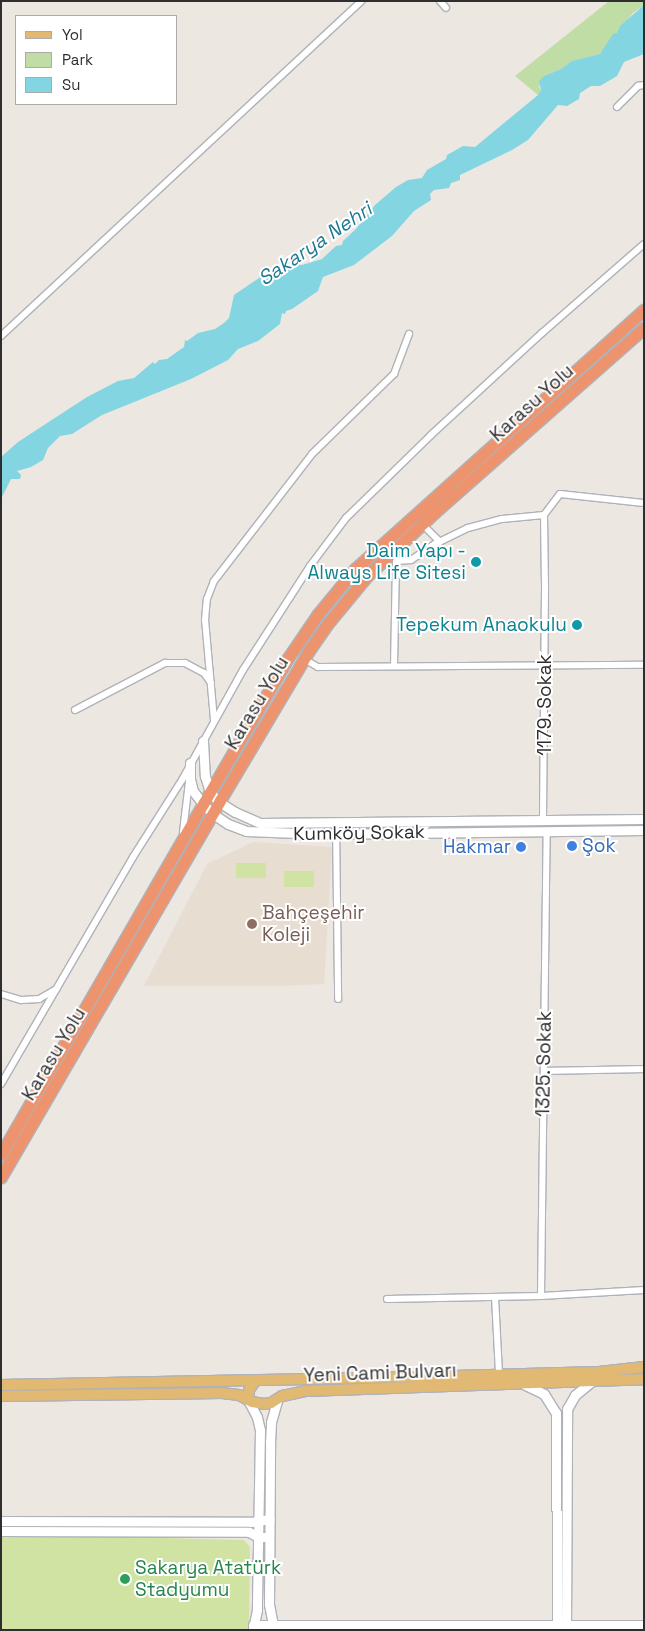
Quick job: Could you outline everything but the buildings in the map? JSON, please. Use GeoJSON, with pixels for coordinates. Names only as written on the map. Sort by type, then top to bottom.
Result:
{"type":"FeatureCollection","features":[{"type":"Feature","properties":{"kind":"highway"},"geometry":{"type":"LineString","coordinates":[[1,1154],[288,658],[318,614],[355,569],[644,310]]}},
{"type":"Feature","properties":{"kind":"highway","name":"Karasu Yolu"},"geometry":{"type":"LineString","coordinates":[[1,1177],[219,802],[304,659],[335,614],[367,576],[391,560],[423,525],[644,328]]}},
{"type":"Feature","properties":{"kind":"main road","name":"Yeni Cami Bulvarı"},"geometry":{"type":"LineString","coordinates":[[1,1385],[599,1372],[644,1368]]}},
{"type":"Feature","properties":{"kind":"main road","name":"Yeni Cami Bulvarı"},"geometry":{"type":"LineString","coordinates":[[1,1396],[222,1393],[239,1395],[248,1400],[264,1404],[277,1401],[282,1396],[306,1391],[525,1385],[644,1379]]}},
{"type":"Feature","properties":{"kind":"main road"},"geometry":{"type":"LineString","coordinates":[[248,1400],[249,1390],[261,1380],[273,1382],[280,1389],[277,1401]]}},
{"type":"Feature","properties":{"kind":"street"},"geometry":{"type":"LineString","coordinates":[[1,336],[362,1]]}},
{"type":"Feature","properties":{"kind":"street"},"geometry":{"type":"LineString","coordinates":[[440,1],[446,8]]}},
{"type":"Feature","properties":{"kind":"street"},"geometry":{"type":"LineString","coordinates":[[616,106],[638,86],[644,85]]}},
{"type":"Feature","properties":{"kind":"street"},"geometry":{"type":"LineString","coordinates":[[1,1084],[133,857],[204,741],[243,670],[310,566],[346,518],[473,397],[644,244]]}},
{"type":"Feature","properties":{"kind":"street"},"geometry":{"type":"LineString","coordinates":[[214,721],[205,620],[207,599],[214,581],[312,454],[394,374],[409,334]]}},
{"type":"Feature","properties":{"kind":"street"},"geometry":{"type":"LineString","coordinates":[[394,666],[396,574],[391,560],[411,560],[468,528],[502,519],[544,515],[560,494],[644,503]]}},
{"type":"Feature","properties":{"kind":"street","name":"1179. Sokak"},"geometry":{"type":"LineString","coordinates":[[544,515],[544,820]]}},
{"type":"Feature","properties":{"kind":"street"},"geometry":{"type":"LineString","coordinates":[[423,525],[440,542]]}},
{"type":"Feature","properties":{"kind":"street"},"geometry":{"type":"LineString","coordinates":[[304,659],[318,667],[644,665]]}},
{"type":"Feature","properties":{"kind":"street"},"geometry":{"type":"LineString","coordinates":[[75,710],[165,663],[185,663],[204,673],[211,684]]}},
{"type":"Feature","properties":{"kind":"street"},"geometry":{"type":"LineString","coordinates":[[204,741],[202,758],[210,792]]}},
{"type":"Feature","properties":{"kind":"street"},"geometry":{"type":"LineString","coordinates":[[180,845],[190,778],[190,763]]}},
{"type":"Feature","properties":{"kind":"street","name":"Kumköy Sokak"},"geometry":{"type":"LineString","coordinates":[[190,778],[193,791],[213,814],[228,824],[246,831],[263,834],[644,830]]}},
{"type":"Feature","properties":{"kind":"street","name":"Kumköy Sokak"},"geometry":{"type":"LineString","coordinates":[[210,792],[219,802],[235,812],[260,823],[644,819]]}},
{"type":"Feature","properties":{"kind":"street"},"geometry":{"type":"LineString","coordinates":[[336,823],[338,999]]}},
{"type":"Feature","properties":{"kind":"street","name":"1325. Sokak"},"geometry":{"type":"LineString","coordinates":[[541,1296],[547,832]]}},
{"type":"Feature","properties":{"kind":"street"},"geometry":{"type":"LineString","coordinates":[[1,994],[21,1000],[39,999],[57,988]]}},
{"type":"Feature","properties":{"kind":"street"},"geometry":{"type":"LineString","coordinates":[[544,1071],[644,1069]]}},
{"type":"Feature","properties":{"kind":"street"},"geometry":{"type":"LineString","coordinates":[[387,1299],[541,1296],[644,1290]]}},
{"type":"Feature","properties":{"kind":"street"},"geometry":{"type":"LineString","coordinates":[[496,1297],[499,1374]]}},
{"type":"Feature","properties":{"kind":"street"},"geometry":{"type":"LineString","coordinates":[[561,1628],[567,1409],[575,1395],[590,1382]]}},
{"type":"Feature","properties":{"kind":"street"},"geometry":{"type":"LineString","coordinates":[[525,1385],[544,1394],[556,1413],[561,1628]]}},
{"type":"Feature","properties":{"kind":"street"},"geometry":{"type":"LineString","coordinates":[[248,1400],[258,1417],[260,1430],[257,1610],[253,1627],[561,1628],[644,1625]]}},
{"type":"Feature","properties":{"kind":"street"},"geometry":{"type":"LineString","coordinates":[[274,1628],[269,1604],[269,1537],[271,1422],[277,1401]]}},
{"type":"Feature","properties":{"kind":"street"},"geometry":{"type":"LineString","coordinates":[[1,1521],[250,1522],[270,1519]]}},
{"type":"Feature","properties":{"kind":"street"},"geometry":{"type":"LineString","coordinates":[[1,1531],[249,1532],[258,1537],[269,1537]]}},
{"type":"Feature","properties":{"kind":"shaded area","name":"Bahçeşehir Koleji"},"geometry":{"type":"Polygon","coordinates":[[[253,842],[332,847],[324,984],[280,986],[144,986],[207,864],[253,842]]]}},
{"type":"Feature","properties":{"kind":"green space"},"geometry":{"type":"Polygon","coordinates":[[[609,1],[644,1],[644,5],[633,13],[600,54],[573,61],[561,69],[544,76],[539,86],[541,91],[538,95],[515,76],[609,1]]]}},
{"type":"Feature","properties":{"kind":"green space"},"geometry":{"type":"Polygon","coordinates":[[[236,863],[266,863],[266,878],[236,878],[236,863]]]}},
{"type":"Feature","properties":{"kind":"green space"},"geometry":{"type":"Polygon","coordinates":[[[284,871],[314,871],[314,887],[284,887],[284,871]]]}},
{"type":"Feature","properties":{"kind":"green space","name":"Sakarya Atatürk Stadyumu"},"geometry":{"type":"Polygon","coordinates":[[[1,1534],[244,1540],[250,1547],[249,1630],[1,1630],[1,1534]]]}},
{"type":"Feature","properties":{"kind":"water"},"geometry":{"type":"Polygon","coordinates":[[[644,5],[644,54],[624,62],[617,76],[600,86],[591,86],[580,93],[579,99],[567,106],[558,105],[528,140],[512,150],[460,175],[460,180],[451,183],[449,188],[434,190],[430,194],[431,200],[414,211],[392,236],[354,265],[323,277],[318,291],[286,311],[285,314],[282,313],[280,324],[258,341],[238,349],[228,360],[191,379],[102,415],[72,434],[60,436],[48,448],[43,460],[31,467],[17,471],[21,475],[20,479],[11,479],[1,499],[1,457],[18,442],[87,397],[118,381],[134,378],[153,362],[155,364],[159,360],[167,359],[184,347],[185,340],[187,341],[198,333],[215,329],[224,323],[229,318],[234,295],[262,276],[291,264],[302,265],[322,259],[336,246],[342,245],[343,241],[355,230],[375,205],[396,187],[408,180],[422,178],[427,170],[463,146],[475,147],[538,95],[541,90],[539,81],[544,76],[561,69],[572,61],[600,54],[613,34],[617,33],[620,26],[644,5]]]}},
{"type":"Feature","properties":{"kind":"place","name":"Daim Yapı - Always Life Sitesi"},"geometry":{"type":"Point","coordinates":[476,562]}},
{"type":"Feature","properties":{"kind":"place","name":"Tepekum Anaokulu"},"geometry":{"type":"Point","coordinates":[577,625]}},
{"type":"Feature","properties":{"kind":"place","name":"Şok"},"geometry":{"type":"Point","coordinates":[572,846]}},
{"type":"Feature","properties":{"kind":"place","name":"Hakmar"},"geometry":{"type":"Point","coordinates":[521,847]}},
{"type":"Feature","properties":{"kind":"place","name":"Bahçeşehir Koleji"},"geometry":{"type":"Point","coordinates":[252,924]}},
{"type":"Feature","properties":{"kind":"place","name":"Sakarya Atatürk Stadyumu"},"geometry":{"type":"Point","coordinates":[125,1579]}},
{"type":"Feature","properties":{"kind":"water label","name":"Sakarya Nehri"},"geometry":{"type":"Point","coordinates":[315,244]}}]}
